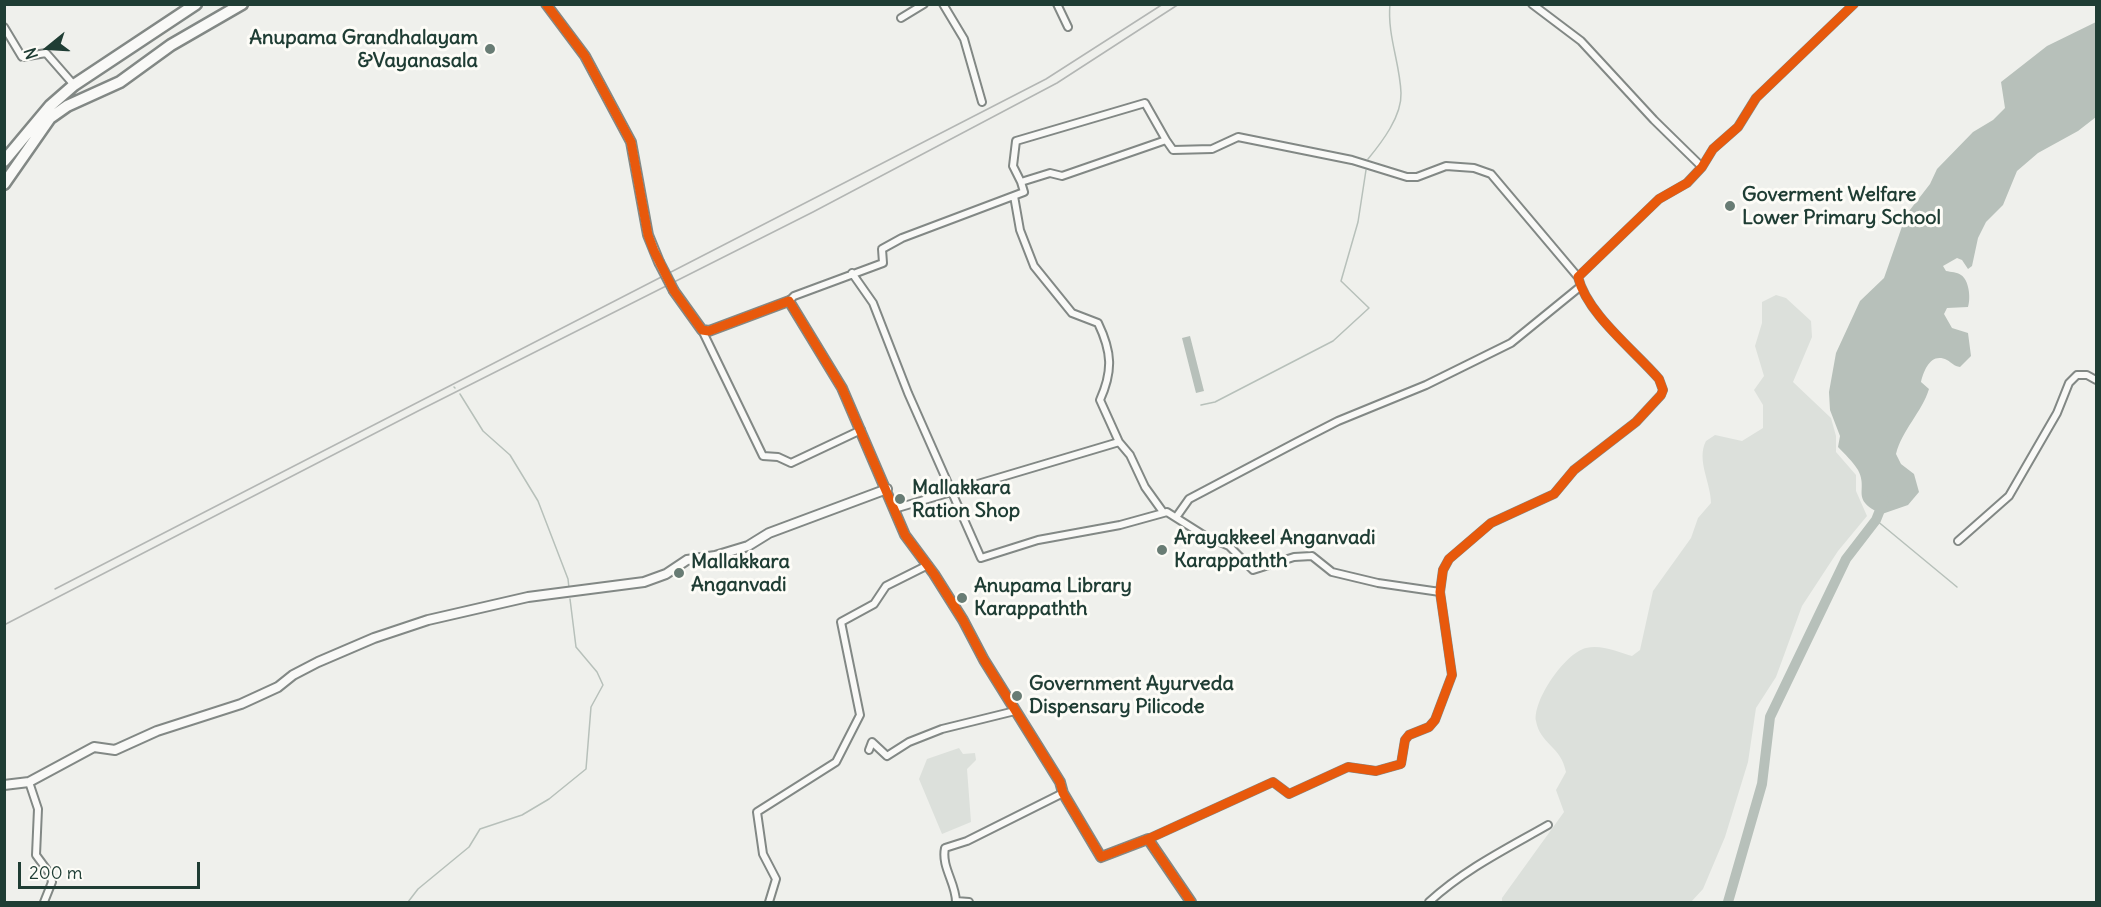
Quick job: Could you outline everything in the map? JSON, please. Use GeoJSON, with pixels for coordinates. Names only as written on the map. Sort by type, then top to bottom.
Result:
{"type":"FeatureCollection","features":[{"type":"Feature","properties":{"kind":"highway"},"geometry":{"type":"LineString","coordinates":[[4,161],[50,106],[74,85],[196,4]]}},
{"type":"Feature","properties":{"kind":"highway"},"geometry":{"type":"LineString","coordinates":[[4,184],[50,118],[67,106],[120,82],[171,45],[242,4]]}},
{"type":"Feature","properties":{"kind":"street"},"geometry":{"type":"LineString","coordinates":[[546,4],[585,56],[631,142],[648,235],[659,262],[674,291],[702,330],[763,456],[778,457],[791,463],[861,430]]}},
{"type":"Feature","properties":{"kind":"street"},"geometry":{"type":"LineString","coordinates":[[901,18],[924,4]]}},
{"type":"Feature","properties":{"kind":"street"},"geometry":{"type":"LineString","coordinates":[[943,4],[964,39],[982,102]]}},
{"type":"Feature","properties":{"kind":"street"},"geometry":{"type":"LineString","coordinates":[[1057,4],[1068,27]]}},
{"type":"Feature","properties":{"kind":"street"},"geometry":{"type":"LineString","coordinates":[[1532,4],[1581,41],[1654,120],[1702,167]]}},
{"type":"Feature","properties":{"kind":"street"},"geometry":{"type":"LineString","coordinates":[[1578,277],[1659,199],[1687,183],[1702,167],[1713,149],[1738,127],[1756,98],[1854,4]]}},
{"type":"Feature","properties":{"kind":"street"},"geometry":{"type":"LineString","coordinates":[[4,27],[22,57],[46,53],[74,85]]}},
{"type":"Feature","properties":{"kind":"street"},"geometry":{"type":"LineString","coordinates":[[702,330],[726,327],[789,301],[794,296],[883,263],[882,249],[902,238],[1024,192],[1013,166],[1016,141],[1145,103],[1173,150],[1212,149],[1238,137],[1352,160],[1407,177],[1417,177],[1446,166],[1474,168],[1491,174],[1578,277],[1581,286],[1602,317],[1659,379],[1663,390],[1636,422],[1574,470],[1554,494],[1491,523],[1449,559],[1443,570],[1440,592],[1452,675],[1435,720],[1429,727],[1409,735],[1405,740],[1401,764],[1376,771],[1348,767],[1289,794],[1273,782],[1219,809],[1101,856],[1063,793],[1060,782],[984,660],[963,620],[928,565],[905,535],[842,388],[789,301]]}},
{"type":"Feature","properties":{"kind":"street"},"geometry":{"type":"LineString","coordinates":[[1021,182],[1050,173],[1062,176],[1166,140]]}},
{"type":"Feature","properties":{"kind":"street"},"geometry":{"type":"LineString","coordinates":[[1014,196],[1020,230],[1034,266],[1072,313],[1098,323],[1106,340],[1110,378],[1100,400],[1119,442],[1130,455],[1144,487],[1162,512]]}},
{"type":"Feature","properties":{"kind":"street"},"geometry":{"type":"LineString","coordinates":[[852,273],[873,303],[908,393],[981,558],[1038,540],[1120,525],[1162,512],[1177,516],[1205,536],[1229,546],[1248,568],[1253,570],[1294,557],[1312,556],[1332,572],[1378,584],[1440,592]]}},
{"type":"Feature","properties":{"kind":"street"},"geometry":{"type":"LineString","coordinates":[[1177,516],[1190,499],[1296,442],[1338,421],[1426,385],[1511,344],[1581,286]]}},
{"type":"Feature","properties":{"kind":"street"},"geometry":{"type":"LineString","coordinates":[[1958,541],[2009,496],[2057,413],[2069,383],[2077,375],[2087,375],[2097,380]]}},
{"type":"Feature","properties":{"kind":"street"},"geometry":{"type":"LineString","coordinates":[[894,509],[1119,442]]}},
{"type":"Feature","properties":{"kind":"street"},"geometry":{"type":"LineString","coordinates":[[4,785],[29,782],[94,747],[115,750],[157,731],[241,704],[278,687],[293,675],[318,662],[374,638],[428,620],[528,597],[645,582],[666,574],[687,560],[715,556],[748,546],[769,533],[887,489]]}},
{"type":"Feature","properties":{"kind":"street"},"geometry":{"type":"LineString","coordinates":[[769,903],[776,879],[763,854],[757,812],[836,762],[860,715],[841,622],[874,604],[886,586],[928,565]]}},
{"type":"Feature","properties":{"kind":"street"},"geometry":{"type":"LineString","coordinates":[[869,750],[872,742],[887,756],[909,742],[942,729],[1015,711]]}},
{"type":"Feature","properties":{"kind":"street"},"geometry":{"type":"LineString","coordinates":[[29,782],[38,808],[36,855],[50,874],[51,882],[44,903]]}},
{"type":"Feature","properties":{"kind":"street"},"geometry":{"type":"LineString","coordinates":[[969,903],[956,902],[943,859],[945,848],[968,841],[1063,793]]}},
{"type":"Feature","properties":{"kind":"street"},"geometry":{"type":"LineString","coordinates":[[1430,903],[1453,881],[1487,857],[1498,854],[1548,825]]}},
{"type":"Feature","properties":{"kind":"street"},"geometry":{"type":"LineString","coordinates":[[1148,839],[1191,903]]}},
{"type":"Feature","properties":{"kind":"shaded area"},"geometry":{"type":"Polygon","coordinates":[[[2096,22],[2096,117],[2078,131],[2038,153],[2017,171],[2003,205],[1986,222],[1978,238],[1972,266],[1968,269],[1962,260],[1957,258],[1943,266],[1946,271],[1964,277],[1968,285],[1968,307],[1947,308],[1944,314],[1952,328],[1968,333],[1971,356],[1960,367],[1937,358],[1926,368],[1921,382],[1929,389],[1896,454],[1901,464],[1914,474],[1919,492],[1908,505],[1882,514],[1866,504],[1858,470],[1838,447],[1840,436],[1830,410],[1829,392],[1836,353],[1860,301],[1884,278],[1906,215],[1930,184],[1937,169],[1973,132],[1993,120],[2005,108],[2001,82],[2047,46],[2096,22]]]}},
{"type":"Feature","properties":{"kind":"shaded area"},"geometry":{"type":"Polygon","coordinates":[[[1776,295],[1786,298],[1811,321],[1812,337],[1793,382],[1831,418],[1836,436],[1836,452],[1856,475],[1856,491],[1867,516],[1838,551],[1802,606],[1776,677],[1756,708],[1748,762],[1725,837],[1703,889],[1691,902],[1502,902],[1502,898],[1564,812],[1556,790],[1566,772],[1560,756],[1538,729],[1536,712],[1540,701],[1552,678],[1578,652],[1586,648],[1598,647],[1632,656],[1640,650],[1653,591],[1691,538],[1698,518],[1711,503],[1703,464],[1703,448],[1706,441],[1715,435],[1742,441],[1763,428],[1763,405],[1754,390],[1764,376],[1755,346],[1762,323],[1762,302],[1776,295]]]}},
{"type":"Feature","properties":{"kind":"shaded area"},"geometry":{"type":"Polygon","coordinates":[[[1190,336],[1204,391],[1196,393],[1182,338],[1190,336]]]}},
{"type":"Feature","properties":{"kind":"shaded area"},"geometry":{"type":"Polygon","coordinates":[[[959,748],[963,754],[975,753],[976,760],[967,769],[971,822],[942,834],[919,779],[927,759],[959,748]]]}},
{"type":"Feature","properties":{"kind":"waterway"},"geometry":{"type":"LineString","coordinates":[[1368,159],[1395,120],[1400,102],[1400,82],[1390,27],[1390,4]]}},
{"type":"Feature","properties":{"kind":"waterway"},"geometry":{"type":"LineString","coordinates":[[1201,405],[1215,402],[1333,341],[1369,308],[1341,281],[1358,222],[1366,170]]}},
{"type":"Feature","properties":{"kind":"waterway"},"geometry":{"type":"LineString","coordinates":[[460,394],[483,431],[510,455],[538,501],[568,579],[569,588]]}},
{"type":"Feature","properties":{"kind":"waterway"},"geometry":{"type":"LineString","coordinates":[[1728,902],[1762,784],[1770,717],[1846,559],[1876,520],[1884,500]]}},
{"type":"Feature","properties":{"kind":"waterway"},"geometry":{"type":"LineString","coordinates":[[1876,520],[1957,587]]}},
{"type":"Feature","properties":{"kind":"waterway"},"geometry":{"type":"LineString","coordinates":[[408,902],[418,889],[469,847],[480,829],[522,815],[549,799],[586,769],[591,707],[603,685],[597,672],[576,647],[570,599]]}},
{"type":"Feature","properties":{"kind":"railway"},"geometry":{"type":"LineString","coordinates":[[55,589],[1046,79],[1163,4]]}},
{"type":"Feature","properties":{"kind":"railway"},"geometry":{"type":"LineString","coordinates":[[4,625],[420,410],[813,212],[1057,83],[1179,4]]}},
{"type":"Feature","properties":{"kind":"cycle path"},"geometry":{"type":"LineString","coordinates":[[546,4],[585,56],[631,142],[648,235],[654,251],[674,291],[702,330],[709,331],[789,301],[842,388],[905,535],[934,574],[963,620],[984,660],[1060,782],[1063,793],[1101,857],[1148,839],[1191,902]]}},
{"type":"Feature","properties":{"kind":"cycle path"},"geometry":{"type":"LineString","coordinates":[[1148,839],[1273,782],[1289,794],[1348,767],[1376,771],[1401,764],[1405,740],[1409,735],[1429,727],[1435,720],[1452,675],[1440,592],[1443,570],[1449,559],[1491,523],[1554,494],[1574,470],[1636,422],[1663,390],[1659,379],[1601,318],[1583,291],[1578,277],[1659,199],[1687,183],[1702,167],[1713,149],[1738,127],[1756,98],[1854,4]]}},
{"type":"Feature","properties":{"kind":"place","name":"Anupama Grandhalayam &Vayanasala"},"geometry":{"type":"Point","coordinates":[490,49]}},
{"type":"Feature","properties":{"kind":"place","name":"Goverment Welfare Lower Primary School"},"geometry":{"type":"Point","coordinates":[1730,206]}},
{"type":"Feature","properties":{"kind":"place","name":"Mallakkara Ration Shop"},"geometry":{"type":"Point","coordinates":[900,499]}},
{"type":"Feature","properties":{"kind":"place","name":"Arayakkeel Anganvadi Karappathth"},"geometry":{"type":"Point","coordinates":[1162,550]}},
{"type":"Feature","properties":{"kind":"place","name":"Mallakkara Anganvadi"},"geometry":{"type":"Point","coordinates":[679,573]}},
{"type":"Feature","properties":{"kind":"place","name":"Anupama Library Karappathth"},"geometry":{"type":"Point","coordinates":[962,598]}},
{"type":"Feature","properties":{"kind":"place","name":"Government Ayurveda Dispensary Pilicode"},"geometry":{"type":"Point","coordinates":[1017,696]}}]}
